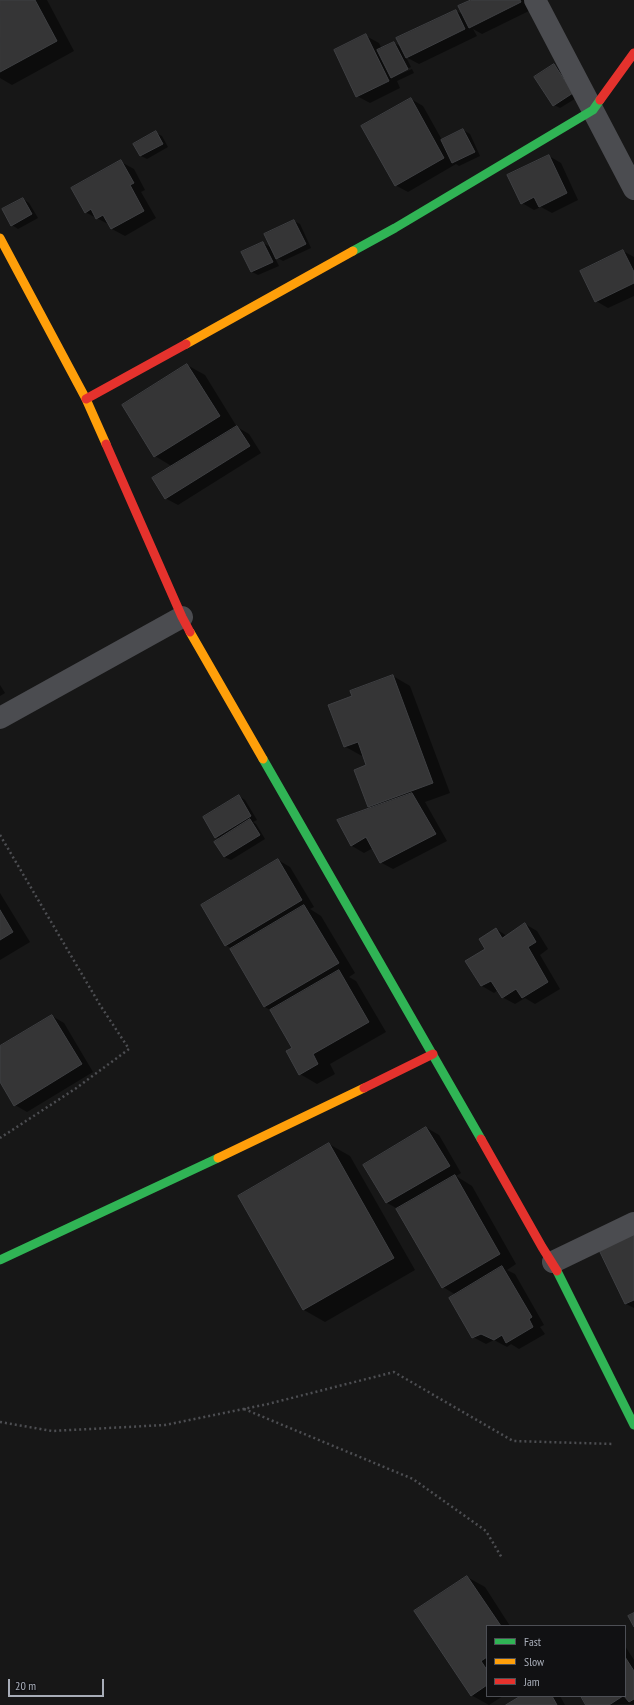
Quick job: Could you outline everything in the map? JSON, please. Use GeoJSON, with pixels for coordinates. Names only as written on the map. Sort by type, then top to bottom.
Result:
{"type":"FeatureCollection","features":[{"type":"Feature","properties":{"kind":"street"},"geometry":{"type":"LineString","coordinates":[[535,0],[634,189]]}},
{"type":"Feature","properties":{"kind":"street"},"geometry":{"type":"LineString","coordinates":[[86,399],[395,228],[593,110],[634,53]]}},
{"type":"Feature","properties":{"kind":"street"},"geometry":{"type":"LineString","coordinates":[[0,238],[86,399],[182,617],[542,1247],[553,1262],[634,1425]]}},
{"type":"Feature","properties":{"kind":"street"},"geometry":{"type":"LineString","coordinates":[[0,718],[182,617]]}},
{"type":"Feature","properties":{"kind":"street"},"geometry":{"type":"LineString","coordinates":[[0,1260],[230,1153],[433,1054]]}},
{"type":"Feature","properties":{"kind":"street"},"geometry":{"type":"LineString","coordinates":[[553,1262],[634,1223]]}},
{"type":"Feature","properties":{"kind":"path"},"geometry":{"type":"LineString","coordinates":[[0,835],[100,1005],[129,1049],[75,1089],[0,1138]]}},
{"type":"Feature","properties":{"kind":"path"},"geometry":{"type":"LineString","coordinates":[[0,1422],[52,1432],[165,1425],[268,1404],[394,1372],[513,1441],[619,1444]]}},
{"type":"Feature","properties":{"kind":"path"},"geometry":{"type":"LineString","coordinates":[[244,1408],[413,1479],[486,1531],[502,1558]]}},
{"type":"Feature","properties":{"kind":"building"},"geometry":{"type":"Polygon","coordinates":[[[0,0],[35,0],[57,41],[0,72],[0,0]]]}},
{"type":"Feature","properties":{"kind":"building"},"geometry":{"type":"Polygon","coordinates":[[[471,0],[520,0],[521,2],[469,28],[458,6],[471,0]]]}},
{"type":"Feature","properties":{"kind":"building"},"geometry":{"type":"Polygon","coordinates":[[[456,10],[465,29],[406,58],[396,38],[456,10]]]}},
{"type":"Feature","properties":{"kind":"building"},"geometry":{"type":"Polygon","coordinates":[[[366,34],[389,81],[356,97],[334,50],[366,34]]]}},
{"type":"Feature","properties":{"kind":"building"},"geometry":{"type":"Polygon","coordinates":[[[394,42],[408,69],[391,78],[377,50],[394,42]]]}},
{"type":"Feature","properties":{"kind":"building"},"geometry":{"type":"Polygon","coordinates":[[[554,64],[573,93],[553,106],[534,77],[554,64]]]}},
{"type":"Feature","properties":{"kind":"building"},"geometry":{"type":"Polygon","coordinates":[[[411,98],[444,158],[395,186],[361,126],[411,98]]]}},
{"type":"Feature","properties":{"kind":"building"},"geometry":{"type":"Polygon","coordinates":[[[463,129],[475,152],[452,163],[441,140],[463,129]]]}},
{"type":"Feature","properties":{"kind":"building"},"geometry":{"type":"Polygon","coordinates":[[[156,131],[163,144],[140,156],[133,144],[156,131]]]}},
{"type":"Feature","properties":{"kind":"building"},"geometry":{"type":"Polygon","coordinates":[[[549,155],[567,193],[539,207],[534,197],[521,204],[507,175],[549,155]]]}},
{"type":"Feature","properties":{"kind":"building"},"geometry":{"type":"Polygon","coordinates":[[[121,160],[134,183],[130,185],[144,211],[111,229],[103,215],[96,219],[91,209],[85,213],[71,188],[121,160]]]}},
{"type":"Feature","properties":{"kind":"building"},"geometry":{"type":"Polygon","coordinates":[[[23,198],[32,214],[11,226],[2,209],[23,198]]]}},
{"type":"Feature","properties":{"kind":"building"},"geometry":{"type":"Polygon","coordinates":[[[294,220],[306,244],[276,259],[264,234],[294,220]]]}},
{"type":"Feature","properties":{"kind":"building"},"geometry":{"type":"Polygon","coordinates":[[[263,242],[273,262],[251,272],[241,252],[263,242]]]}},
{"type":"Feature","properties":{"kind":"building"},"geometry":{"type":"Polygon","coordinates":[[[623,250],[634,272],[634,283],[595,302],[580,271],[623,250]]]}},
{"type":"Feature","properties":{"kind":"building"},"geometry":{"type":"Polygon","coordinates":[[[187,364],[220,416],[154,457],[122,405],[187,364]]]}},
{"type":"Feature","properties":{"kind":"building"},"geometry":{"type":"Polygon","coordinates":[[[237,426],[250,446],[165,499],[152,478],[237,426]]]}},
{"type":"Feature","properties":{"kind":"building"},"geometry":{"type":"Polygon","coordinates":[[[393,675],[433,783],[368,807],[354,770],[366,765],[358,742],[344,747],[328,705],[352,696],[350,691],[393,675]]]}},
{"type":"Feature","properties":{"kind":"building"},"geometry":{"type":"Polygon","coordinates":[[[412,793],[436,834],[380,863],[366,837],[351,846],[337,820],[412,793]]]}},
{"type":"Feature","properties":{"kind":"building"},"geometry":{"type":"Polygon","coordinates":[[[239,795],[251,816],[215,838],[203,817],[239,795]]]}},
{"type":"Feature","properties":{"kind":"building"},"geometry":{"type":"Polygon","coordinates":[[[250,819],[260,835],[224,857],[214,842],[250,819]]]}},
{"type":"Feature","properties":{"kind":"building"},"geometry":{"type":"Polygon","coordinates":[[[278,859],[302,900],[225,946],[201,905],[278,859]]]}},
{"type":"Feature","properties":{"kind":"building"},"geometry":{"type":"Polygon","coordinates":[[[304,905],[339,963],[264,1007],[230,949],[304,905]]]}},
{"type":"Feature","properties":{"kind":"building"},"geometry":{"type":"Polygon","coordinates":[[[0,910],[13,932],[0,940],[0,910]]]}},
{"type":"Feature","properties":{"kind":"building"},"geometry":{"type":"Polygon","coordinates":[[[525,923],[536,942],[528,947],[548,982],[522,998],[516,989],[502,998],[491,981],[481,986],[465,961],[485,949],[479,939],[496,928],[502,938],[525,923]]]}},
{"type":"Feature","properties":{"kind":"building"},"geometry":{"type":"Polygon","coordinates":[[[339,970],[369,1022],[313,1054],[318,1064],[299,1075],[286,1051],[292,1048],[270,1010],[339,970]]]}},
{"type":"Feature","properties":{"kind":"building"},"geometry":{"type":"Polygon","coordinates":[[[52,1015],[82,1064],[14,1106],[0,1082],[0,1046],[52,1015]]]}},
{"type":"Feature","properties":{"kind":"building"},"geometry":{"type":"Polygon","coordinates":[[[426,1127],[450,1166],[386,1203],[363,1165],[426,1127]]]}},
{"type":"Feature","properties":{"kind":"building"},"geometry":{"type":"Polygon","coordinates":[[[329,1143],[394,1258],[303,1310],[238,1196],[329,1143]]]}},
{"type":"Feature","properties":{"kind":"building"},"geometry":{"type":"Polygon","coordinates":[[[455,1175],[500,1254],[442,1288],[396,1209],[455,1175]]]}},
{"type":"Feature","properties":{"kind":"building"},"geometry":{"type":"Polygon","coordinates":[[[634,1230],[634,1300],[625,1304],[598,1248],[634,1230]]]}},
{"type":"Feature","properties":{"kind":"building"},"geometry":{"type":"Polygon","coordinates":[[[502,1266],[532,1317],[529,1319],[533,1327],[506,1343],[502,1335],[494,1340],[481,1334],[472,1338],[449,1298],[502,1266]]]}},
{"type":"Feature","properties":{"kind":"building"},"geometry":{"type":"Polygon","coordinates":[[[467,1576],[500,1625],[486,1625],[486,1658],[481,1661],[486,1668],[486,1686],[471,1696],[414,1611],[467,1576]]]}},
{"type":"Feature","properties":{"kind":"building"},"geometry":{"type":"Polygon","coordinates":[[[634,1613],[634,1627],[628,1616],[634,1613]]]}},
{"type":"Feature","properties":{"kind":"building"},"geometry":{"type":"Polygon","coordinates":[[[626,1659],[634,1671],[634,1699],[629,1702],[625,1697],[626,1659]]]}},
{"type":"Feature","properties":{"kind":"building"},"geometry":{"type":"Polygon","coordinates":[[[519,1697],[553,1697],[557,1705],[506,1705],[519,1697]]]}},
{"type":"Feature","properties":{"kind":"building"},"geometry":{"type":"Polygon","coordinates":[[[582,1697],[621,1697],[609,1705],[586,1705],[582,1697]]]}},
{"type":"Feature","properties":{"kind":"traffic: fast"},"geometry":{"type":"LineString","coordinates":[[353,251],[395,228],[593,110],[600,100]]}},
{"type":"Feature","properties":{"kind":"traffic: fast"},"geometry":{"type":"LineString","coordinates":[[263,759],[481,1139]]}},
{"type":"Feature","properties":{"kind":"traffic: fast"},"geometry":{"type":"LineString","coordinates":[[0,1260],[218,1158]]}},
{"type":"Feature","properties":{"kind":"traffic: fast"},"geometry":{"type":"LineString","coordinates":[[557,1271],[634,1425]]}},
{"type":"Feature","properties":{"kind":"traffic: slow"},"geometry":{"type":"LineString","coordinates":[[0,238],[86,399],[106,444]]}},
{"type":"Feature","properties":{"kind":"traffic: slow"},"geometry":{"type":"LineString","coordinates":[[186,344],[353,251]]}},
{"type":"Feature","properties":{"kind":"traffic: slow"},"geometry":{"type":"LineString","coordinates":[[190,632],[263,759]]}},
{"type":"Feature","properties":{"kind":"traffic: slow"},"geometry":{"type":"LineString","coordinates":[[218,1158],[364,1088]]}},
{"type":"Feature","properties":{"kind":"traffic: jam"},"geometry":{"type":"LineString","coordinates":[[600,100],[634,53]]}},
{"type":"Feature","properties":{"kind":"traffic: jam"},"geometry":{"type":"LineString","coordinates":[[86,399],[186,344]]}},
{"type":"Feature","properties":{"kind":"traffic: jam"},"geometry":{"type":"LineString","coordinates":[[106,444],[190,632]]}},
{"type":"Feature","properties":{"kind":"traffic: jam"},"geometry":{"type":"LineString","coordinates":[[364,1088],[433,1054]]}},
{"type":"Feature","properties":{"kind":"traffic: jam"},"geometry":{"type":"LineString","coordinates":[[481,1139],[557,1271]]}}]}
